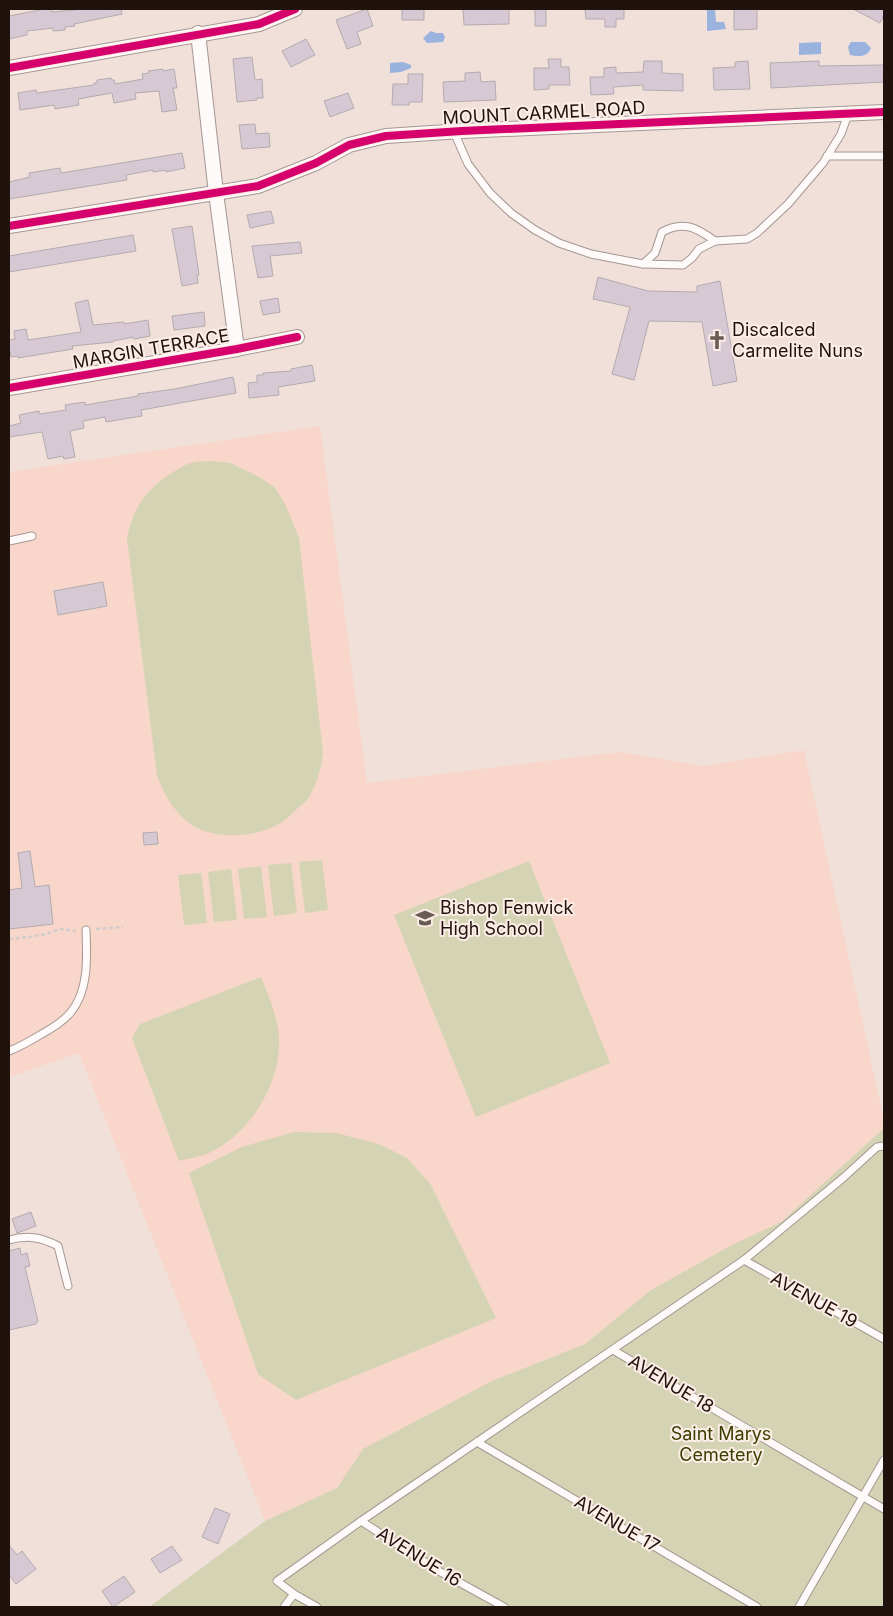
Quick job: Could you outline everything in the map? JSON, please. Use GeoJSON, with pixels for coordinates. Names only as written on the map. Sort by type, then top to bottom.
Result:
{"type":"FeatureCollection","features":[{"type":"Feature","properties":{"kind":"street"},"geometry":{"type":"LineString","coordinates":[[9,68],[198,33],[259,24],[295,9]]}},
{"type":"Feature","properties":{"kind":"street"},"geometry":{"type":"LineString","coordinates":[[198,33],[216,193],[237,349]]}},
{"type":"Feature","properties":{"kind":"street","name":"MOUNT CARMEL ROAD"},"geometry":{"type":"LineString","coordinates":[[9,226],[258,186],[316,163],[349,145],[386,136],[884,112]]}},
{"type":"Feature","properties":{"kind":"street","name":"MARGIN TERRACE"},"geometry":{"type":"LineString","coordinates":[[9,388],[297,337]]}},
{"type":"Feature","properties":{"kind":"lane"},"geometry":{"type":"LineString","coordinates":[[454,132],[468,164],[490,193],[511,213],[534,230],[559,243],[591,254],[643,264],[683,265],[699,250],[716,241],[747,238],[757,234],[788,204],[827,156],[841,134],[848,114]]}},
{"type":"Feature","properties":{"kind":"lane"},"geometry":{"type":"LineString","coordinates":[[827,156],[884,156]]}},
{"type":"Feature","properties":{"kind":"lane"},"geometry":{"type":"LineString","coordinates":[[643,264],[655,253],[662,232],[672,226],[683,225],[693,228],[716,241]]}},
{"type":"Feature","properties":{"kind":"lane"},"geometry":{"type":"LineString","coordinates":[[9,541],[32,536]]}},
{"type":"Feature","properties":{"kind":"lane"},"geometry":{"type":"LineString","coordinates":[[9,1051],[56,1026],[71,1012],[80,996],[85,979],[87,956],[86,930]]}},
{"type":"Feature","properties":{"kind":"lane"},"geometry":{"type":"LineString","coordinates":[[317,1607],[294,1594],[277,1581],[361,1521],[744,1260],[843,1178],[876,1147],[884,1146]]}},
{"type":"Feature","properties":{"kind":"lane"},"geometry":{"type":"LineString","coordinates":[[9,1240],[30,1236],[45,1239],[58,1246],[68,1286]]}},
{"type":"Feature","properties":{"kind":"lane","name":"AVENUE 19"},"geometry":{"type":"LineString","coordinates":[[744,1260],[884,1339]]}},
{"type":"Feature","properties":{"kind":"lane","name":"AVENUE 18"},"geometry":{"type":"LineString","coordinates":[[613,1350],[884,1510]]}},
{"type":"Feature","properties":{"kind":"lane","name":"AVENUE 17"},"geometry":{"type":"LineString","coordinates":[[477,1442],[757,1607]]}},
{"type":"Feature","properties":{"kind":"lane"},"geometry":{"type":"LineString","coordinates":[[799,1607],[884,1460]]}},
{"type":"Feature","properties":{"kind":"lane","name":"AVENUE 16"},"geometry":{"type":"LineString","coordinates":[[361,1521],[437,1570],[504,1607]]}},
{"type":"Feature","properties":{"kind":"lane"},"geometry":{"type":"LineString","coordinates":[[284,1607],[294,1594]]}},
{"type":"Feature","properties":{"kind":"path"},"geometry":{"type":"LineString","coordinates":[[9,939],[46,934],[60,929],[72,932],[123,927]]}},
{"type":"Feature","properties":{"kind":"shaded area","name":"Bishop Fenwick High School"},"geometry":{"type":"Polygon","coordinates":[[[320,426],[367,783],[620,752],[703,766],[804,750],[884,1128],[781,1222],[732,1245],[651,1290],[585,1344],[492,1381],[363,1449],[337,1488],[265,1521],[79,1053],[9,1077],[9,472],[320,426]]]}},
{"type":"Feature","properties":{"kind":"green space"},"geometry":{"type":"Polygon","coordinates":[[[194,462],[230,463],[261,478],[275,488],[285,504],[299,538],[323,753],[320,770],[312,792],[306,801],[277,825],[256,833],[244,835],[220,835],[189,823],[173,807],[159,781],[127,538],[138,507],[157,484],[186,465],[194,462]]]}},
{"type":"Feature","properties":{"kind":"green space"},"geometry":{"type":"Polygon","coordinates":[[[322,860],[328,910],[305,913],[299,862],[322,860]]]}},
{"type":"Feature","properties":{"kind":"green space"},"geometry":{"type":"Polygon","coordinates":[[[529,861],[610,1063],[476,1117],[394,915],[529,861]]]}},
{"type":"Feature","properties":{"kind":"green space"},"geometry":{"type":"Polygon","coordinates":[[[291,863],[297,913],[274,916],[268,865],[291,863]]]}},
{"type":"Feature","properties":{"kind":"green space"},"geometry":{"type":"Polygon","coordinates":[[[261,866],[267,917],[244,919],[238,869],[261,866]]]}},
{"type":"Feature","properties":{"kind":"green space"},"geometry":{"type":"Polygon","coordinates":[[[231,869],[237,920],[214,922],[208,872],[231,869]]]}},
{"type":"Feature","properties":{"kind":"green space"},"geometry":{"type":"Polygon","coordinates":[[[201,873],[207,923],[184,925],[178,875],[201,873]]]}},
{"type":"Feature","properties":{"kind":"green space"},"geometry":{"type":"Polygon","coordinates":[[[261,977],[275,1015],[279,1039],[275,1073],[268,1090],[260,1106],[249,1121],[224,1145],[209,1153],[179,1161],[132,1038],[140,1024],[261,977]]]}},
{"type":"Feature","properties":{"kind":"green space","name":"Saint Marys Cemetery"},"geometry":{"type":"Polygon","coordinates":[[[884,1128],[884,1607],[149,1607],[265,1521],[337,1488],[363,1449],[492,1381],[585,1344],[651,1290],[732,1245],[781,1222],[884,1128]]]}},
{"type":"Feature","properties":{"kind":"green space"},"geometry":{"type":"Polygon","coordinates":[[[294,1132],[336,1133],[379,1144],[407,1158],[431,1185],[496,1318],[296,1400],[258,1374],[189,1173],[242,1147],[294,1132]]]}},
{"type":"Feature","properties":{"kind":"water"},"geometry":{"type":"Polygon","coordinates":[[[707,10],[715,10],[716,22],[724,22],[726,29],[707,31],[707,10]]]}},
{"type":"Feature","properties":{"kind":"water"},"geometry":{"type":"Polygon","coordinates":[[[431,31],[443,33],[445,37],[443,42],[427,43],[423,38],[431,31]]]}},
{"type":"Feature","properties":{"kind":"water"},"geometry":{"type":"Polygon","coordinates":[[[821,42],[821,54],[799,55],[799,43],[821,42]]]}},
{"type":"Feature","properties":{"kind":"water"},"geometry":{"type":"Polygon","coordinates":[[[851,42],[865,42],[871,48],[870,51],[862,56],[850,55],[848,47],[851,42]]]}},
{"type":"Feature","properties":{"kind":"water"},"geometry":{"type":"Polygon","coordinates":[[[403,62],[411,65],[411,68],[401,72],[390,73],[390,63],[403,62]]]}},
{"type":"Feature","properties":{"kind":"building"},"geometry":{"type":"Polygon","coordinates":[[[52,9],[52,12],[84,9],[121,9],[122,14],[74,24],[75,26],[65,27],[65,30],[53,31],[53,28],[27,31],[27,35],[9,39],[9,16],[52,9]]]}},
{"type":"Feature","properties":{"kind":"building"},"geometry":{"type":"Polygon","coordinates":[[[367,9],[373,26],[357,32],[361,44],[347,49],[336,20],[367,9]]]}},
{"type":"Feature","properties":{"kind":"building"},"geometry":{"type":"Polygon","coordinates":[[[402,9],[424,9],[424,20],[402,20],[402,9]]]}},
{"type":"Feature","properties":{"kind":"building"},"geometry":{"type":"Polygon","coordinates":[[[463,9],[509,9],[509,24],[464,25],[463,9]]]}},
{"type":"Feature","properties":{"kind":"building"},"geometry":{"type":"Polygon","coordinates":[[[535,9],[546,9],[546,26],[535,26],[535,9]]]}},
{"type":"Feature","properties":{"kind":"building"},"geometry":{"type":"Polygon","coordinates":[[[585,9],[624,9],[624,19],[616,19],[616,27],[605,27],[605,19],[586,19],[585,9]]]}},
{"type":"Feature","properties":{"kind":"building"},"geometry":{"type":"Polygon","coordinates":[[[734,9],[757,9],[757,29],[734,30],[734,9]]]}},
{"type":"Feature","properties":{"kind":"building"},"geometry":{"type":"Polygon","coordinates":[[[853,9],[884,9],[884,14],[880,23],[853,9]]]}},
{"type":"Feature","properties":{"kind":"building"},"geometry":{"type":"Polygon","coordinates":[[[306,39],[315,55],[291,67],[282,51],[306,39]]]}},
{"type":"Feature","properties":{"kind":"building"},"geometry":{"type":"Polygon","coordinates":[[[252,57],[255,80],[262,79],[263,98],[237,102],[233,59],[252,57]]]}},
{"type":"Feature","properties":{"kind":"building"},"geometry":{"type":"Polygon","coordinates":[[[548,59],[561,59],[561,67],[569,67],[570,85],[549,85],[549,89],[534,90],[534,68],[549,68],[548,59]]]}},
{"type":"Feature","properties":{"kind":"building"},"geometry":{"type":"Polygon","coordinates":[[[644,61],[662,61],[662,73],[683,74],[683,91],[643,90],[643,85],[613,87],[614,94],[591,95],[590,77],[604,77],[604,68],[616,67],[616,73],[643,72],[644,61]]]}},
{"type":"Feature","properties":{"kind":"building"},"geometry":{"type":"Polygon","coordinates":[[[748,61],[750,89],[714,90],[713,68],[735,67],[735,62],[748,61]]]}},
{"type":"Feature","properties":{"kind":"building"},"geometry":{"type":"Polygon","coordinates":[[[819,61],[819,66],[884,65],[884,82],[771,88],[770,63],[819,61]]]}},
{"type":"Feature","properties":{"kind":"building"},"geometry":{"type":"Polygon","coordinates":[[[163,69],[163,71],[174,69],[177,88],[173,88],[177,110],[162,112],[159,91],[135,93],[136,99],[114,103],[112,93],[78,99],[79,105],[55,109],[54,105],[20,110],[18,93],[36,90],[37,93],[94,85],[94,83],[97,83],[97,80],[111,78],[115,84],[143,79],[142,74],[149,73],[148,71],[163,69]]]}},
{"type":"Feature","properties":{"kind":"building"},"geometry":{"type":"Polygon","coordinates":[[[480,72],[481,82],[495,81],[496,100],[444,102],[443,82],[465,81],[465,73],[480,72]]]}},
{"type":"Feature","properties":{"kind":"building"},"geometry":{"type":"Polygon","coordinates":[[[408,74],[423,74],[422,102],[409,102],[409,105],[392,105],[393,84],[408,84],[408,74]]]}},
{"type":"Feature","properties":{"kind":"building"},"geometry":{"type":"Polygon","coordinates":[[[348,93],[354,108],[330,117],[324,101],[348,93]]]}},
{"type":"Feature","properties":{"kind":"building"},"geometry":{"type":"Polygon","coordinates":[[[255,124],[256,134],[269,133],[270,147],[242,149],[239,125],[255,124]]]}},
{"type":"Feature","properties":{"kind":"building"},"geometry":{"type":"Polygon","coordinates":[[[182,153],[185,168],[166,172],[166,170],[153,172],[153,170],[126,175],[127,180],[9,199],[9,182],[30,177],[29,173],[60,168],[61,173],[182,153]]]}},
{"type":"Feature","properties":{"kind":"building"},"geometry":{"type":"Polygon","coordinates":[[[271,211],[274,223],[250,228],[247,215],[271,211]]]}},
{"type":"Feature","properties":{"kind":"building"},"geometry":{"type":"Polygon","coordinates":[[[192,226],[199,275],[197,275],[198,283],[182,286],[172,229],[192,226]]]}},
{"type":"Feature","properties":{"kind":"building"},"geometry":{"type":"Polygon","coordinates":[[[133,235],[136,251],[9,272],[9,256],[133,235]]]}},
{"type":"Feature","properties":{"kind":"building"},"geometry":{"type":"Polygon","coordinates":[[[300,242],[302,253],[270,256],[273,276],[258,278],[252,246],[300,242]]]}},
{"type":"Feature","properties":{"kind":"building","name":"Discalced Carmelite Nuns"},"geometry":{"type":"Polygon","coordinates":[[[598,277],[648,291],[697,292],[697,286],[720,281],[737,381],[713,386],[702,322],[649,321],[634,380],[612,374],[630,307],[593,299],[598,277]]]}},
{"type":"Feature","properties":{"kind":"building"},"geometry":{"type":"Polygon","coordinates":[[[278,298],[280,312],[263,315],[260,301],[278,298]]]}},
{"type":"Feature","properties":{"kind":"building"},"geometry":{"type":"Polygon","coordinates":[[[88,300],[93,325],[124,322],[124,324],[148,320],[150,336],[72,346],[73,349],[18,358],[18,356],[11,357],[9,340],[15,339],[14,331],[26,329],[28,340],[81,332],[75,303],[88,300]]]}},
{"type":"Feature","properties":{"kind":"building"},"geometry":{"type":"Polygon","coordinates":[[[204,312],[205,326],[174,330],[172,316],[204,312]]]}},
{"type":"Feature","properties":{"kind":"building"},"geometry":{"type":"Polygon","coordinates":[[[312,365],[315,381],[278,387],[279,395],[249,398],[248,383],[257,382],[257,375],[291,371],[291,369],[312,365]]]}},
{"type":"Feature","properties":{"kind":"building"},"geometry":{"type":"Polygon","coordinates":[[[233,377],[236,393],[141,410],[142,416],[106,422],[105,417],[83,421],[84,428],[70,431],[75,457],[64,459],[63,456],[48,459],[42,432],[9,437],[9,426],[21,423],[19,415],[39,411],[40,414],[66,410],[65,405],[85,402],[85,405],[233,377]]]}},
{"type":"Feature","properties":{"kind":"building"},"geometry":{"type":"Polygon","coordinates":[[[103,582],[107,606],[58,615],[54,591],[103,582]]]}},
{"type":"Feature","properties":{"kind":"building"},"geometry":{"type":"Polygon","coordinates":[[[157,832],[158,844],[144,845],[143,833],[157,832]]]}},
{"type":"Feature","properties":{"kind":"building"},"geometry":{"type":"Polygon","coordinates":[[[30,851],[35,887],[49,885],[53,924],[9,929],[9,890],[22,888],[18,853],[30,851]]]}},
{"type":"Feature","properties":{"kind":"building"},"geometry":{"type":"Polygon","coordinates":[[[31,1212],[36,1226],[17,1233],[12,1219],[31,1212]]]}},
{"type":"Feature","properties":{"kind":"building"},"geometry":{"type":"Polygon","coordinates":[[[20,1248],[21,1255],[27,1253],[30,1266],[25,1267],[38,1321],[36,1324],[9,1330],[9,1251],[20,1248]]]}},
{"type":"Feature","properties":{"kind":"building"},"geometry":{"type":"Polygon","coordinates":[[[215,1508],[230,1514],[218,1544],[202,1537],[215,1508]]]}},
{"type":"Feature","properties":{"kind":"building"},"geometry":{"type":"Polygon","coordinates":[[[9,1545],[17,1555],[22,1551],[36,1569],[16,1584],[9,1575],[9,1545]]]}},
{"type":"Feature","properties":{"kind":"building"},"geometry":{"type":"Polygon","coordinates":[[[172,1546],[182,1560],[160,1573],[151,1559],[172,1546]]]}},
{"type":"Feature","properties":{"kind":"building"},"geometry":{"type":"Polygon","coordinates":[[[124,1576],[135,1592],[113,1607],[102,1591],[124,1576]]]}},
{"type":"Feature","properties":{"kind":"cycle path"},"geometry":{"type":"LineString","coordinates":[[9,68],[259,24],[295,9]]}},
{"type":"Feature","properties":{"kind":"cycle path"},"geometry":{"type":"LineString","coordinates":[[9,226],[258,186],[316,163],[349,145],[386,136],[884,112]]}},
{"type":"Feature","properties":{"kind":"cycle path"},"geometry":{"type":"LineString","coordinates":[[9,388],[297,337]]}},
{"type":"Feature","properties":{"kind":"place","name":"Discalced Carmelite Nuns"},"geometry":{"type":"Point","coordinates":[717,340]}},
{"type":"Feature","properties":{"kind":"place","name":"Bishop Fenwick High School"},"geometry":{"type":"Point","coordinates":[425,918]}}]}
